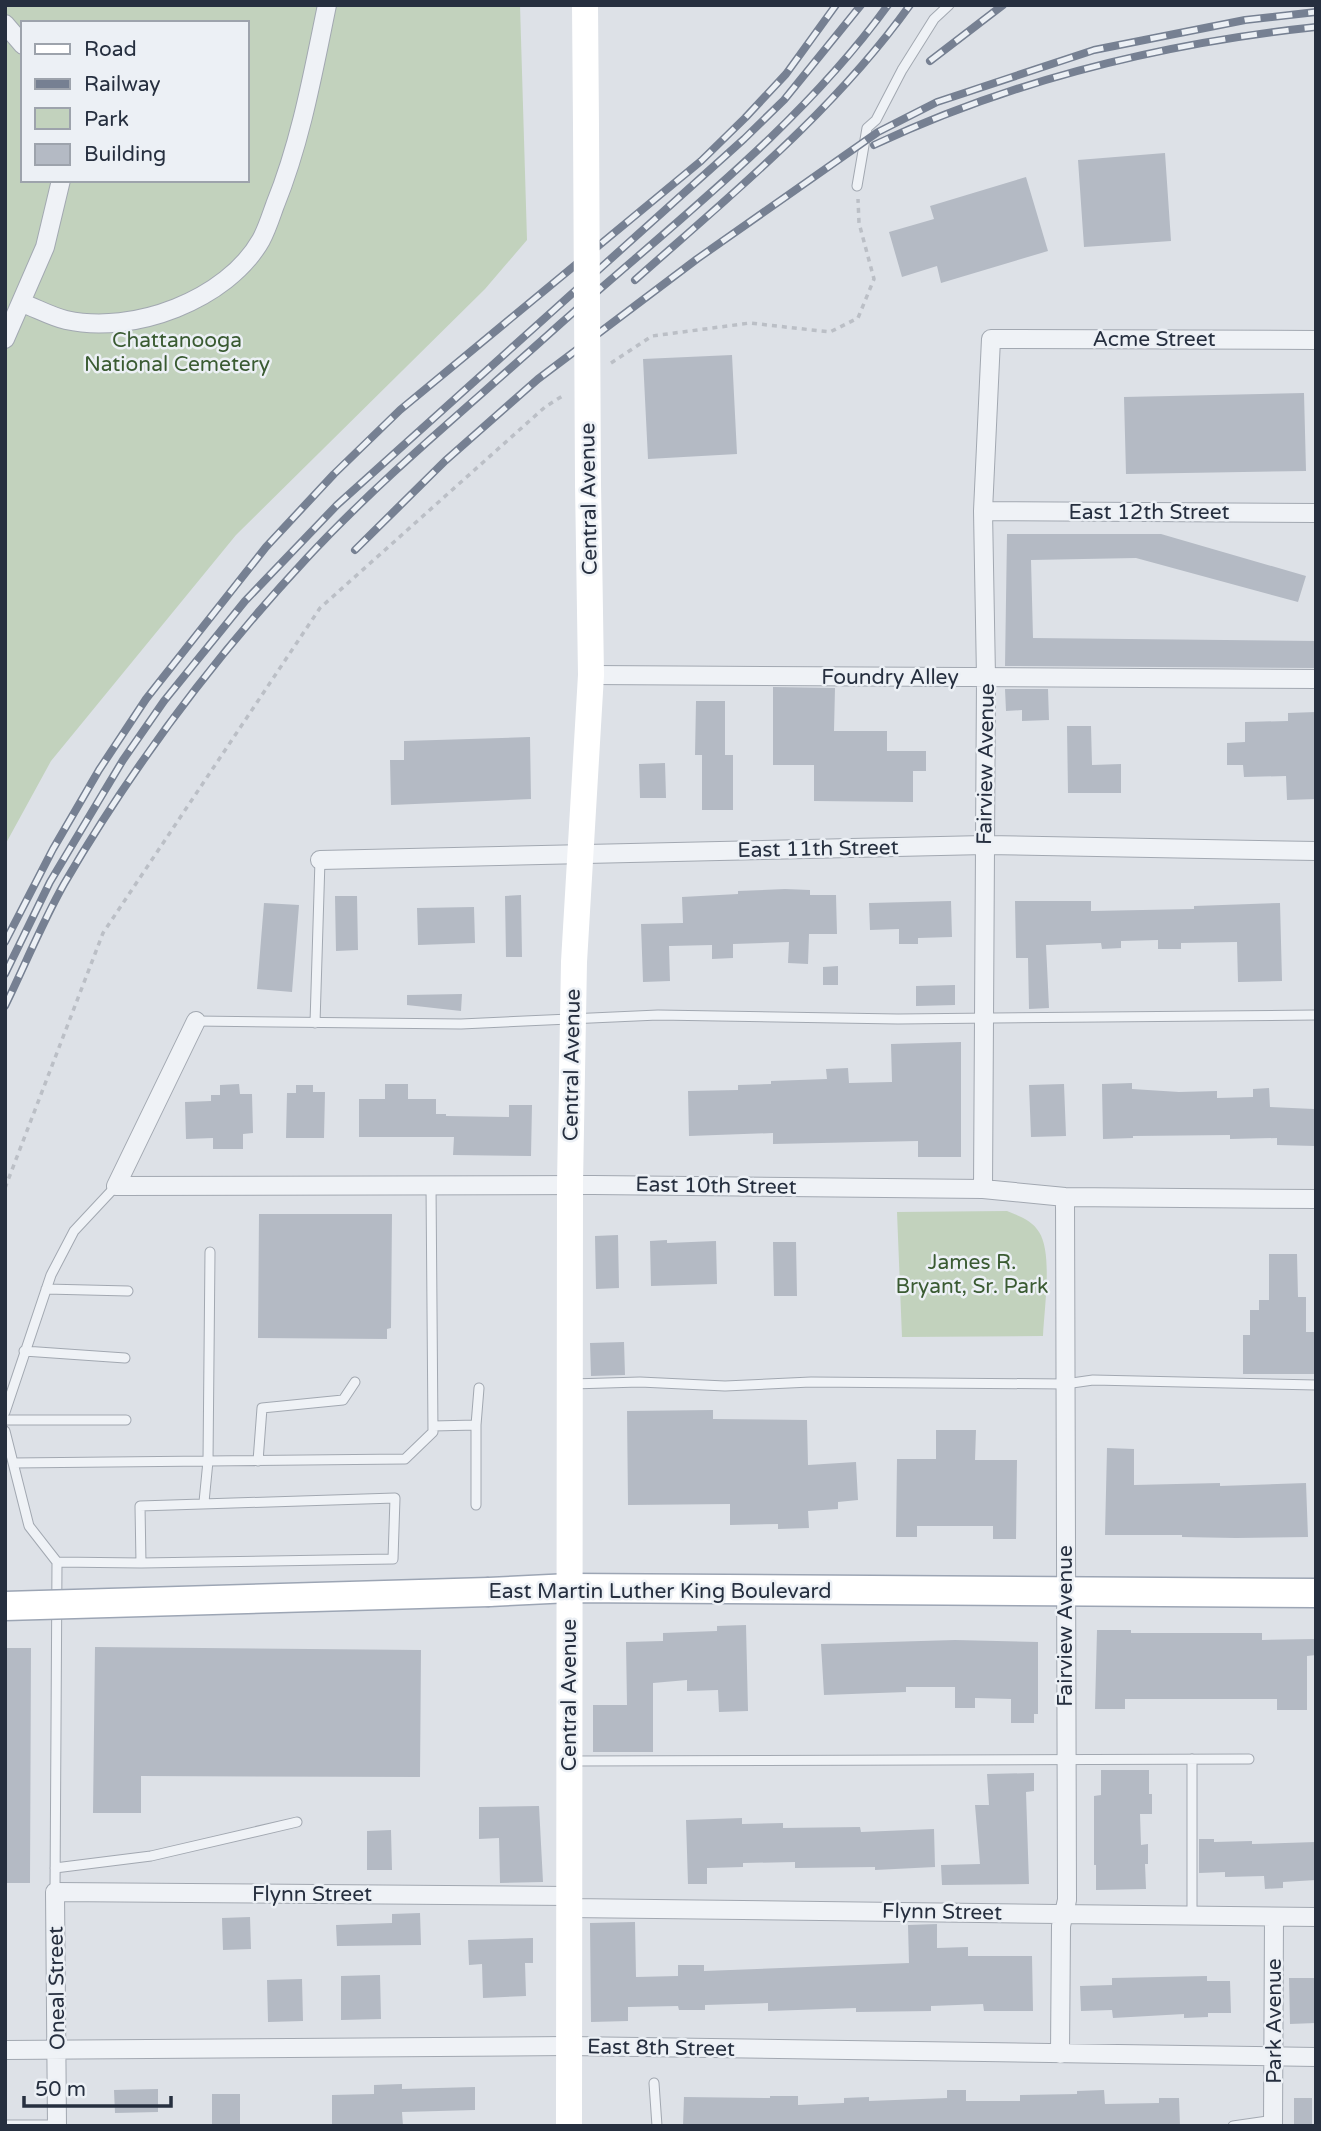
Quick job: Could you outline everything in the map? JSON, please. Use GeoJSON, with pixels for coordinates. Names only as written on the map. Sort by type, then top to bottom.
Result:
{"type":"FeatureCollection","features":[{"type":"Feature","properties":{"kind":"main road","name":"Central Avenue"},"geometry":{"type":"LineString","coordinates":[[569,2126],[570,1184],[574,962],[591,676],[585,5]]}},
{"type":"Feature","properties":{"kind":"main road","name":"East Martin Luther King Boulevard"},"geometry":{"type":"LineString","coordinates":[[5,1606],[569,1588],[1316,1593]]}},
{"type":"Feature","properties":{"kind":"street"},"geometry":{"type":"LineString","coordinates":[[22,303],[66,320],[99,323],[142,320],[180,308],[206,293],[237,269],[261,240],[284,183],[299,138],[327,5]]}},
{"type":"Feature","properties":{"kind":"street"},"geometry":{"type":"LineString","coordinates":[[5,24],[21,43]]}},
{"type":"Feature","properties":{"kind":"street"},"geometry":{"type":"LineString","coordinates":[[5,339],[45,247],[61,182]]}},
{"type":"Feature","properties":{"kind":"street","name":"Acme Street"},"geometry":{"type":"LineString","coordinates":[[992,338],[1316,341]]}},
{"type":"Feature","properties":{"kind":"street","name":"Fairview Avenue"},"geometry":{"type":"LineString","coordinates":[[983,1189],[986,677],[983,511],[992,338]]}},
{"type":"Feature","properties":{"kind":"street","name":"East 12th Street"},"geometry":{"type":"LineString","coordinates":[[983,511],[1316,513]]}},
{"type":"Feature","properties":{"kind":"street","name":"Foundry Alley"},"geometry":{"type":"LineString","coordinates":[[591,676],[1316,679]]}},
{"type":"Feature","properties":{"kind":"street","name":"East 11th Street"},"geometry":{"type":"LineString","coordinates":[[320,860],[985,845],[1316,851]]}},
{"type":"Feature","properties":{"kind":"street"},"geometry":{"type":"LineString","coordinates":[[116,1186],[196,1021]]}},
{"type":"Feature","properties":{"kind":"street","name":"East 10th Street"},"geometry":{"type":"LineString","coordinates":[[116,1186],[570,1184],[983,1189],[1065,1196],[1316,1199]]}},
{"type":"Feature","properties":{"kind":"street","name":"Fairview Avenue"},"geometry":{"type":"LineString","coordinates":[[1060,2054],[1061,1926],[1067,1900],[1065,1196]]}},
{"type":"Feature","properties":{"kind":"street","name":"Flynn Street"},"geometry":{"type":"LineString","coordinates":[[55,1892],[1316,1917]]}},
{"type":"Feature","properties":{"kind":"street","name":"Oneal Street"},"geometry":{"type":"LineString","coordinates":[[55,1892],[57,2126]]}},
{"type":"Feature","properties":{"kind":"street","name":"Park Avenue"},"geometry":{"type":"LineString","coordinates":[[1273,2123],[1274,1917]]}},
{"type":"Feature","properties":{"kind":"street","name":"East 8th Street"},"geometry":{"type":"LineString","coordinates":[[5,2050],[569,2046],[1316,2057]]}},
{"type":"Feature","properties":{"kind":"lane"},"geometry":{"type":"LineString","coordinates":[[857,186],[867,128],[876,120],[902,70],[934,19],[949,5]]}},
{"type":"Feature","properties":{"kind":"lane"},"geometry":{"type":"LineString","coordinates":[[315,1023],[320,860]]}},
{"type":"Feature","properties":{"kind":"lane"},"geometry":{"type":"LineString","coordinates":[[196,1021],[461,1024],[658,1015],[898,1020],[1316,1015]]}},
{"type":"Feature","properties":{"kind":"lane"},"geometry":{"type":"LineString","coordinates":[[13,1463],[405,1459],[433,1432],[431,1185]]}},
{"type":"Feature","properties":{"kind":"lane"},"geometry":{"type":"LineString","coordinates":[[5,1412],[46,1289],[74,1231],[116,1186]]}},
{"type":"Feature","properties":{"kind":"lane"},"geometry":{"type":"LineString","coordinates":[[204,1502],[208,1461],[209,1252]]}},
{"type":"Feature","properties":{"kind":"lane"},"geometry":{"type":"LineString","coordinates":[[46,1289],[128,1290]]}},
{"type":"Feature","properties":{"kind":"lane"},"geometry":{"type":"LineString","coordinates":[[24,1351],[125,1358]]}},
{"type":"Feature","properties":{"kind":"lane"},"geometry":{"type":"LineString","coordinates":[[570,1384],[1065,1384],[1093,1380],[1316,1385]]}},
{"type":"Feature","properties":{"kind":"lane"},"geometry":{"type":"LineString","coordinates":[[258,1461],[262,1408],[343,1400],[355,1382]]}},
{"type":"Feature","properties":{"kind":"lane"},"geometry":{"type":"LineString","coordinates":[[476,1504],[479,1388]]}},
{"type":"Feature","properties":{"kind":"lane"},"geometry":{"type":"LineString","coordinates":[[5,1420],[126,1420]]}},
{"type":"Feature","properties":{"kind":"lane"},"geometry":{"type":"LineString","coordinates":[[433,1426],[476,1425]]}},
{"type":"Feature","properties":{"kind":"lane"},"geometry":{"type":"LineString","coordinates":[[5,1431],[29,1526],[57,1562],[55,1892]]}},
{"type":"Feature","properties":{"kind":"lane"},"geometry":{"type":"LineString","coordinates":[[57,1562],[141,1563],[393,1559],[394,1497],[140,1506],[141,1563]]}},
{"type":"Feature","properties":{"kind":"lane"},"geometry":{"type":"LineString","coordinates":[[1192,1759],[1192,1916]]}},
{"type":"Feature","properties":{"kind":"lane"},"geometry":{"type":"LineString","coordinates":[[569,1761],[1249,1759]]}},
{"type":"Feature","properties":{"kind":"lane"},"geometry":{"type":"LineString","coordinates":[[55,1868],[151,1856],[297,1822]]}},
{"type":"Feature","properties":{"kind":"lane"},"geometry":{"type":"LineString","coordinates":[[654,2083],[657,2126]]}},
{"type":"Feature","properties":{"kind":"lane"},"geometry":{"type":"LineString","coordinates":[[1233,2126],[1273,2123]]}},
{"type":"Feature","properties":{"kind":"lane"},"geometry":{"type":"LineString","coordinates":[[8,2125],[57,2126]]}},
{"type":"Feature","properties":{"kind":"path"},"geometry":{"type":"LineString","coordinates":[[609,364],[652,336],[750,323],[830,332],[858,318],[874,279],[859,223],[857,186]]}},
{"type":"Feature","properties":{"kind":"path"},"geometry":{"type":"LineString","coordinates":[[5,1188],[103,933],[320,608],[545,407],[566,393]]}},
{"type":"Feature","properties":{"kind":"green space","name":"Chattanooga National Cemetery"},"geometry":{"type":"Polygon","coordinates":[[[5,5],[520,5],[527,240],[485,289],[236,535],[51,761],[5,845],[5,5]]]}},
{"type":"Feature","properties":{"kind":"green space","name":"James R. Bryant, Sr. Park"},"geometry":{"type":"Polygon","coordinates":[[[1007,1211],[1033,1224],[1043,1241],[1047,1267],[1043,1336],[902,1337],[897,1212],[1007,1211]]]}},
{"type":"Feature","properties":{"kind":"building"},"geometry":{"type":"Polygon","coordinates":[[[1165,153],[1171,241],[1084,247],[1078,160],[1165,153]]]}},
{"type":"Feature","properties":{"kind":"building"},"geometry":{"type":"Polygon","coordinates":[[[1026,177],[1048,251],[941,283],[937,266],[902,277],[889,232],[934,219],[930,206],[1026,177]]]}},
{"type":"Feature","properties":{"kind":"building"},"geometry":{"type":"Polygon","coordinates":[[[732,355],[737,454],[648,459],[643,359],[732,355]]]}},
{"type":"Feature","properties":{"kind":"building"},"geometry":{"type":"Polygon","coordinates":[[[1304,393],[1306,471],[1126,474],[1124,397],[1304,393]]]}},
{"type":"Feature","properties":{"kind":"building"},"geometry":{"type":"Polygon","coordinates":[[[1007,534],[1161,534],[1306,576],[1298,602],[1136,558],[1031,560],[1033,638],[1316,641],[1316,668],[1005,666],[1007,534]]]}},
{"type":"Feature","properties":{"kind":"building"},"geometry":{"type":"Polygon","coordinates":[[[773,687],[835,688],[834,731],[887,731],[887,751],[926,751],[926,771],[913,771],[913,802],[814,801],[814,765],[773,765],[773,687]]]}},
{"type":"Feature","properties":{"kind":"building"},"geometry":{"type":"Polygon","coordinates":[[[1005,689],[1048,689],[1049,720],[1022,721],[1022,710],[1006,711],[1005,689]]]}},
{"type":"Feature","properties":{"kind":"building"},"geometry":{"type":"Polygon","coordinates":[[[696,701],[725,701],[725,755],[733,755],[733,810],[702,810],[702,755],[695,755],[696,701]]]}},
{"type":"Feature","properties":{"kind":"building"},"geometry":{"type":"Polygon","coordinates":[[[1316,712],[1316,799],[1287,800],[1286,776],[1244,777],[1243,765],[1227,765],[1227,743],[1245,742],[1245,722],[1288,721],[1288,713],[1316,712]]]}},
{"type":"Feature","properties":{"kind":"building"},"geometry":{"type":"Polygon","coordinates":[[[1067,726],[1091,726],[1092,765],[1121,764],[1121,793],[1068,793],[1067,726]]]}},
{"type":"Feature","properties":{"kind":"building"},"geometry":{"type":"Polygon","coordinates":[[[530,737],[531,799],[391,805],[390,760],[404,760],[404,741],[530,737]]]}},
{"type":"Feature","properties":{"kind":"building"},"geometry":{"type":"Polygon","coordinates":[[[665,763],[666,798],[640,798],[639,764],[665,763]]]}},
{"type":"Feature","properties":{"kind":"building"},"geometry":{"type":"Polygon","coordinates":[[[785,889],[810,890],[810,895],[836,895],[837,934],[809,934],[808,964],[788,963],[789,942],[733,944],[733,958],[712,959],[712,945],[669,946],[670,981],[643,982],[641,924],[683,923],[682,897],[785,889]]]}},
{"type":"Feature","properties":{"kind":"building"},"geometry":{"type":"Polygon","coordinates":[[[521,895],[522,957],[506,957],[505,896],[521,895]]]}},
{"type":"Feature","properties":{"kind":"building"},"geometry":{"type":"Polygon","coordinates":[[[335,896],[357,896],[358,950],[336,951],[335,896]]]}},
{"type":"Feature","properties":{"kind":"building"},"geometry":{"type":"Polygon","coordinates":[[[951,901],[952,937],[918,938],[918,944],[899,944],[899,929],[870,930],[869,903],[951,901]]]}},
{"type":"Feature","properties":{"kind":"building"},"geometry":{"type":"Polygon","coordinates":[[[1015,901],[1091,901],[1091,911],[1194,909],[1194,906],[1280,903],[1282,981],[1238,982],[1237,942],[1181,943],[1181,949],[1158,949],[1158,940],[1121,941],[1121,948],[1102,949],[1101,943],[1046,945],[1049,1008],[1029,1009],[1028,958],[1016,958],[1015,901]]]}},
{"type":"Feature","properties":{"kind":"building"},"geometry":{"type":"Polygon","coordinates":[[[264,903],[299,905],[292,992],[257,989],[264,903]]]}},
{"type":"Feature","properties":{"kind":"building"},"geometry":{"type":"Polygon","coordinates":[[[474,907],[475,943],[418,945],[417,908],[474,907]]]}},
{"type":"Feature","properties":{"kind":"building"},"geometry":{"type":"Polygon","coordinates":[[[838,966],[838,985],[823,985],[823,967],[838,966]]]}},
{"type":"Feature","properties":{"kind":"building"},"geometry":{"type":"Polygon","coordinates":[[[955,985],[955,1005],[916,1006],[916,986],[955,985]]]}},
{"type":"Feature","properties":{"kind":"building"},"geometry":{"type":"Polygon","coordinates":[[[462,994],[461,1011],[407,1005],[407,995],[462,994]]]}},
{"type":"Feature","properties":{"kind":"building"},"geometry":{"type":"Polygon","coordinates":[[[961,1042],[961,1157],[918,1157],[918,1141],[773,1144],[773,1133],[689,1136],[688,1091],[738,1090],[738,1085],[827,1079],[826,1069],[848,1068],[849,1083],[892,1082],[891,1044],[961,1042]]]}},
{"type":"Feature","properties":{"kind":"building"},"geometry":{"type":"Polygon","coordinates":[[[1132,1083],[1132,1089],[1217,1091],[1217,1098],[1253,1097],[1253,1089],[1269,1088],[1270,1107],[1314,1109],[1315,1146],[1277,1145],[1277,1138],[1230,1139],[1230,1135],[1103,1139],[1102,1084],[1132,1083]]]}},
{"type":"Feature","properties":{"kind":"building"},"geometry":{"type":"Polygon","coordinates":[[[239,1084],[240,1094],[252,1094],[253,1133],[243,1134],[243,1149],[213,1149],[213,1138],[186,1139],[185,1102],[211,1101],[211,1095],[220,1095],[220,1085],[239,1084]]]}},
{"type":"Feature","properties":{"kind":"building"},"geometry":{"type":"Polygon","coordinates":[[[385,1084],[408,1084],[408,1099],[436,1099],[436,1114],[446,1116],[509,1117],[509,1105],[532,1105],[531,1156],[453,1155],[454,1137],[359,1137],[359,1099],[385,1099],[385,1084]]]}},
{"type":"Feature","properties":{"kind":"building"},"geometry":{"type":"Polygon","coordinates":[[[1064,1084],[1066,1136],[1031,1137],[1029,1085],[1064,1084]]]}},
{"type":"Feature","properties":{"kind":"building"},"geometry":{"type":"Polygon","coordinates":[[[296,1085],[313,1085],[313,1092],[325,1092],[324,1138],[286,1138],[287,1093],[296,1093],[296,1085]]]}},
{"type":"Feature","properties":{"kind":"building"},"geometry":{"type":"Polygon","coordinates":[[[259,1214],[392,1214],[391,1328],[387,1329],[387,1339],[258,1338],[259,1214]]]}},
{"type":"Feature","properties":{"kind":"building"},"geometry":{"type":"Polygon","coordinates":[[[618,1235],[619,1288],[596,1289],[595,1236],[618,1235]]]}},
{"type":"Feature","properties":{"kind":"building"},"geometry":{"type":"Polygon","coordinates":[[[667,1240],[667,1243],[716,1241],[717,1284],[651,1286],[650,1241],[667,1240]]]}},
{"type":"Feature","properties":{"kind":"building"},"geometry":{"type":"Polygon","coordinates":[[[773,1242],[796,1242],[797,1296],[774,1296],[773,1242]]]}},
{"type":"Feature","properties":{"kind":"building"},"geometry":{"type":"Polygon","coordinates":[[[1269,1254],[1297,1254],[1298,1297],[1306,1297],[1306,1332],[1316,1332],[1316,1374],[1243,1374],[1243,1335],[1250,1335],[1250,1310],[1259,1310],[1259,1300],[1269,1300],[1269,1254]]]}},
{"type":"Feature","properties":{"kind":"building"},"geometry":{"type":"Polygon","coordinates":[[[624,1342],[625,1375],[591,1376],[590,1343],[624,1342]]]}},
{"type":"Feature","properties":{"kind":"building"},"geometry":{"type":"Polygon","coordinates":[[[713,1410],[713,1419],[807,1420],[808,1465],[856,1462],[858,1500],[838,1502],[838,1509],[808,1511],[809,1528],[778,1529],[778,1524],[730,1525],[730,1504],[628,1505],[627,1411],[713,1410]]]}},
{"type":"Feature","properties":{"kind":"building"},"geometry":{"type":"Polygon","coordinates":[[[936,1430],[976,1430],[975,1460],[1017,1460],[1016,1539],[993,1539],[993,1526],[917,1526],[917,1537],[896,1537],[897,1459],[936,1459],[936,1430]]]}},
{"type":"Feature","properties":{"kind":"building"},"geometry":{"type":"Polygon","coordinates":[[[1107,1448],[1134,1449],[1134,1485],[1306,1483],[1308,1537],[1105,1535],[1107,1448]]]}},
{"type":"Feature","properties":{"kind":"building"},"geometry":{"type":"Polygon","coordinates":[[[746,1625],[748,1711],[719,1712],[718,1690],[687,1691],[687,1680],[653,1683],[653,1752],[593,1752],[593,1705],[627,1705],[626,1642],[663,1641],[663,1633],[717,1631],[717,1626],[746,1625]]]}},
{"type":"Feature","properties":{"kind":"building"},"geometry":{"type":"Polygon","coordinates":[[[1097,1630],[1131,1630],[1131,1633],[1262,1633],[1262,1640],[1316,1639],[1316,1655],[1307,1656],[1307,1710],[1277,1710],[1277,1699],[1125,1699],[1125,1709],[1095,1709],[1097,1630]]]}},
{"type":"Feature","properties":{"kind":"building"},"geometry":{"type":"Polygon","coordinates":[[[955,1640],[1038,1642],[1038,1714],[1034,1714],[1034,1723],[1011,1723],[1011,1699],[975,1698],[975,1708],[955,1708],[955,1687],[906,1687],[906,1692],[824,1695],[821,1644],[955,1640]]]}},
{"type":"Feature","properties":{"kind":"building"},"geometry":{"type":"Polygon","coordinates":[[[95,1647],[421,1650],[420,1777],[141,1776],[141,1813],[93,1813],[95,1647]]]}},
{"type":"Feature","properties":{"kind":"building"},"geometry":{"type":"Polygon","coordinates":[[[5,1648],[31,1648],[30,1883],[5,1883],[5,1648]]]}},
{"type":"Feature","properties":{"kind":"building"},"geometry":{"type":"Polygon","coordinates":[[[1101,1770],[1149,1770],[1152,1814],[1140,1814],[1141,1845],[1148,1844],[1148,1864],[1145,1864],[1146,1889],[1096,1890],[1094,1796],[1101,1795],[1101,1770]]]}},
{"type":"Feature","properties":{"kind":"building"},"geometry":{"type":"Polygon","coordinates":[[[1034,1773],[1034,1791],[1026,1792],[1029,1884],[942,1885],[941,1865],[980,1864],[975,1805],[989,1805],[987,1774],[1034,1773]]]}},
{"type":"Feature","properties":{"kind":"building"},"geometry":{"type":"Polygon","coordinates":[[[539,1806],[543,1882],[500,1883],[499,1838],[479,1839],[479,1807],[539,1806]]]}},
{"type":"Feature","properties":{"kind":"building"},"geometry":{"type":"Polygon","coordinates":[[[742,1818],[742,1824],[783,1823],[783,1828],[860,1827],[861,1832],[934,1829],[935,1867],[875,1870],[875,1867],[795,1868],[795,1862],[743,1863],[743,1867],[707,1868],[707,1884],[688,1884],[686,1820],[742,1818]]]}},
{"type":"Feature","properties":{"kind":"building"},"geometry":{"type":"Polygon","coordinates":[[[391,1830],[392,1870],[367,1870],[367,1831],[391,1830]]]}},
{"type":"Feature","properties":{"kind":"building"},"geometry":{"type":"Polygon","coordinates":[[[1199,1839],[1214,1839],[1214,1842],[1252,1841],[1252,1844],[1316,1842],[1316,1880],[1283,1882],[1283,1888],[1265,1889],[1264,1876],[1225,1877],[1225,1872],[1199,1873],[1199,1839]]]}},
{"type":"Feature","properties":{"kind":"building"},"geometry":{"type":"Polygon","coordinates":[[[420,1913],[421,1945],[337,1946],[336,1925],[392,1923],[392,1914],[420,1913]]]}},
{"type":"Feature","properties":{"kind":"building"},"geometry":{"type":"Polygon","coordinates":[[[250,1917],[251,1949],[223,1950],[222,1918],[250,1917]]]}},
{"type":"Feature","properties":{"kind":"building"},"geometry":{"type":"Polygon","coordinates":[[[635,1922],[636,1977],[678,1976],[678,1965],[704,1965],[704,1971],[909,1963],[908,1925],[937,1924],[937,1948],[968,1947],[968,1956],[1032,1956],[1033,2011],[984,2011],[983,2004],[931,2006],[931,2011],[856,2012],[856,2008],[768,2011],[768,2003],[705,2005],[705,2010],[679,2010],[678,2006],[628,2007],[628,2021],[591,2022],[590,1923],[635,1922]]]}},
{"type":"Feature","properties":{"kind":"building"},"geometry":{"type":"Polygon","coordinates":[[[533,1938],[533,1963],[525,1963],[526,1996],[483,1998],[482,1964],[469,1965],[468,1940],[533,1938]]]}},
{"type":"Feature","properties":{"kind":"building"},"geometry":{"type":"Polygon","coordinates":[[[380,1975],[381,2019],[341,2020],[341,1976],[380,1975]]]}},
{"type":"Feature","properties":{"kind":"building"},"geometry":{"type":"Polygon","coordinates":[[[1207,1976],[1207,1981],[1230,1981],[1231,2013],[1208,2013],[1208,2017],[1184,2018],[1184,2014],[1113,2018],[1112,2010],[1081,2011],[1080,1986],[1112,1985],[1112,1978],[1207,1976]]]}},
{"type":"Feature","properties":{"kind":"building"},"geometry":{"type":"Polygon","coordinates":[[[1289,1978],[1316,1978],[1316,2023],[1290,2024],[1289,1978]]]}},
{"type":"Feature","properties":{"kind":"building"},"geometry":{"type":"Polygon","coordinates":[[[302,1979],[303,2021],[268,2022],[267,1980],[302,1979]]]}},
{"type":"Feature","properties":{"kind":"building"},"geometry":{"type":"Polygon","coordinates":[[[402,2084],[402,2089],[475,2087],[475,2110],[402,2112],[403,2126],[332,2126],[332,2095],[374,2094],[374,2085],[402,2084]]]}},
{"type":"Feature","properties":{"kind":"building"},"geometry":{"type":"Polygon","coordinates":[[[158,2089],[158,2112],[115,2113],[114,2090],[158,2089]]]}},
{"type":"Feature","properties":{"kind":"building"},"geometry":{"type":"Polygon","coordinates":[[[947,2090],[966,2090],[966,2101],[1020,2101],[1020,2095],[1077,2094],[1077,2091],[1104,2090],[1105,2104],[1159,2103],[1159,2098],[1179,2098],[1180,2126],[683,2126],[684,2097],[798,2096],[798,2105],[844,2103],[844,2098],[869,2097],[869,2101],[947,2098],[947,2090]]]}},
{"type":"Feature","properties":{"kind":"building"},"geometry":{"type":"Polygon","coordinates":[[[212,2094],[240,2094],[240,2126],[212,2126],[212,2094]]]}},
{"type":"Feature","properties":{"kind":"building"},"geometry":{"type":"Polygon","coordinates":[[[1294,2098],[1312,2098],[1312,2124],[1294,2125],[1294,2098]]]}},
{"type":"Feature","properties":{"kind":"railway"},"geometry":{"type":"LineString","coordinates":[[5,942],[53,849],[99,770],[146,699],[266,547],[334,474],[400,410],[701,161],[786,74],[836,5]]}},
{"type":"Feature","properties":{"kind":"railway"},"geometry":{"type":"LineString","coordinates":[[5,974],[50,882],[123,760],[164,701],[245,601],[337,505],[744,139],[784,100],[861,5]]}},
{"type":"Feature","properties":{"kind":"railway"},"geometry":{"type":"LineString","coordinates":[[5,1006],[64,884],[118,798],[207,674],[272,597],[336,528],[398,468],[774,134],[815,93],[888,5]]}},
{"type":"Feature","properties":{"kind":"railway"},"geometry":{"type":"LineString","coordinates":[[635,280],[745,183],[815,116],[849,81],[910,5]]}},
{"type":"Feature","properties":{"kind":"railway"},"geometry":{"type":"LineString","coordinates":[[930,61],[1003,5]]}},
{"type":"Feature","properties":{"kind":"railway"},"geometry":{"type":"LineString","coordinates":[[355,550],[445,461],[538,379],[697,259],[878,132],[937,102],[1094,50],[1245,20],[1316,12]]}},
{"type":"Feature","properties":{"kind":"railway"},"geometry":{"type":"LineString","coordinates":[[874,145],[980,101],[1090,68],[1202,43],[1316,27]]}}]}
